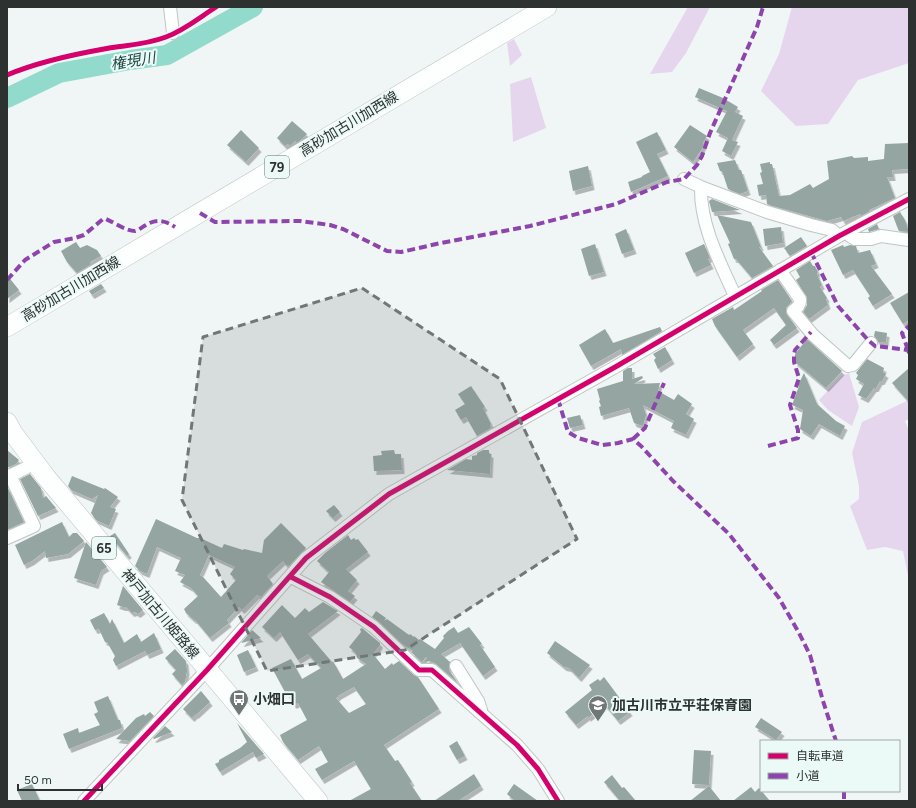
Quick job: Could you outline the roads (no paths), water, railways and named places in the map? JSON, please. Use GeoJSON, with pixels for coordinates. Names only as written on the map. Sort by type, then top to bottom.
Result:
{"type":"FeatureCollection","features":[{"type":"Feature","properties":{"kind":"main road","name":"高砂加古川加西線"},"geometry":{"type":"LineString","coordinates":[[7,327],[547,7]]}},
{"type":"Feature","properties":{"kind":"main road","name":"神戸加古川姫路線"},"geometry":{"type":"LineString","coordinates":[[8,426],[46,478],[318,801]]}},
{"type":"Feature","properties":{"kind":"street"},"geometry":{"type":"LineString","coordinates":[[170,7],[173,33]]}},
{"type":"Feature","properties":{"kind":"street"},"geometry":{"type":"LineString","coordinates":[[684,179],[783,217],[832,230],[855,239],[871,239],[881,236],[909,240]]}},
{"type":"Feature","properties":{"kind":"street"},"geometry":{"type":"LineString","coordinates":[[702,187],[701,199],[711,242],[735,296]]}},
{"type":"Feature","properties":{"kind":"street"},"geometry":{"type":"LineString","coordinates":[[84,801],[207,670],[291,577],[306,558],[390,494],[617,366],[842,234],[909,199]]}},
{"type":"Feature","properties":{"kind":"street"},"geometry":{"type":"LineString","coordinates":[[780,270],[800,299],[799,305],[793,311],[813,335],[848,366],[853,365],[871,343]]}},
{"type":"Feature","properties":{"kind":"street"},"geometry":{"type":"LineString","coordinates":[[7,538],[34,526],[9,476],[26,468]]}},
{"type":"Feature","properties":{"kind":"street"},"geometry":{"type":"LineString","coordinates":[[291,577],[330,597],[374,627],[419,670],[432,670],[518,744],[538,769],[558,801]]}},
{"type":"Feature","properties":{"kind":"street"},"geometry":{"type":"LineString","coordinates":[[456,666],[478,701],[481,710],[479,712]]}},
{"type":"Feature","properties":{"kind":"waterway","name":"権現川"},"geometry":{"type":"LineString","coordinates":[[7,98],[59,73],[167,55],[253,7]]}},
{"type":"Feature","properties":{"kind":"place","name":"小畑口"},"geometry":{"type":"Point","coordinates":[239,716]}},
{"type":"Feature","properties":{"kind":"place","name":"加古川市立平荘保育園"},"geometry":{"type":"Point","coordinates":[598,722]}}]}
